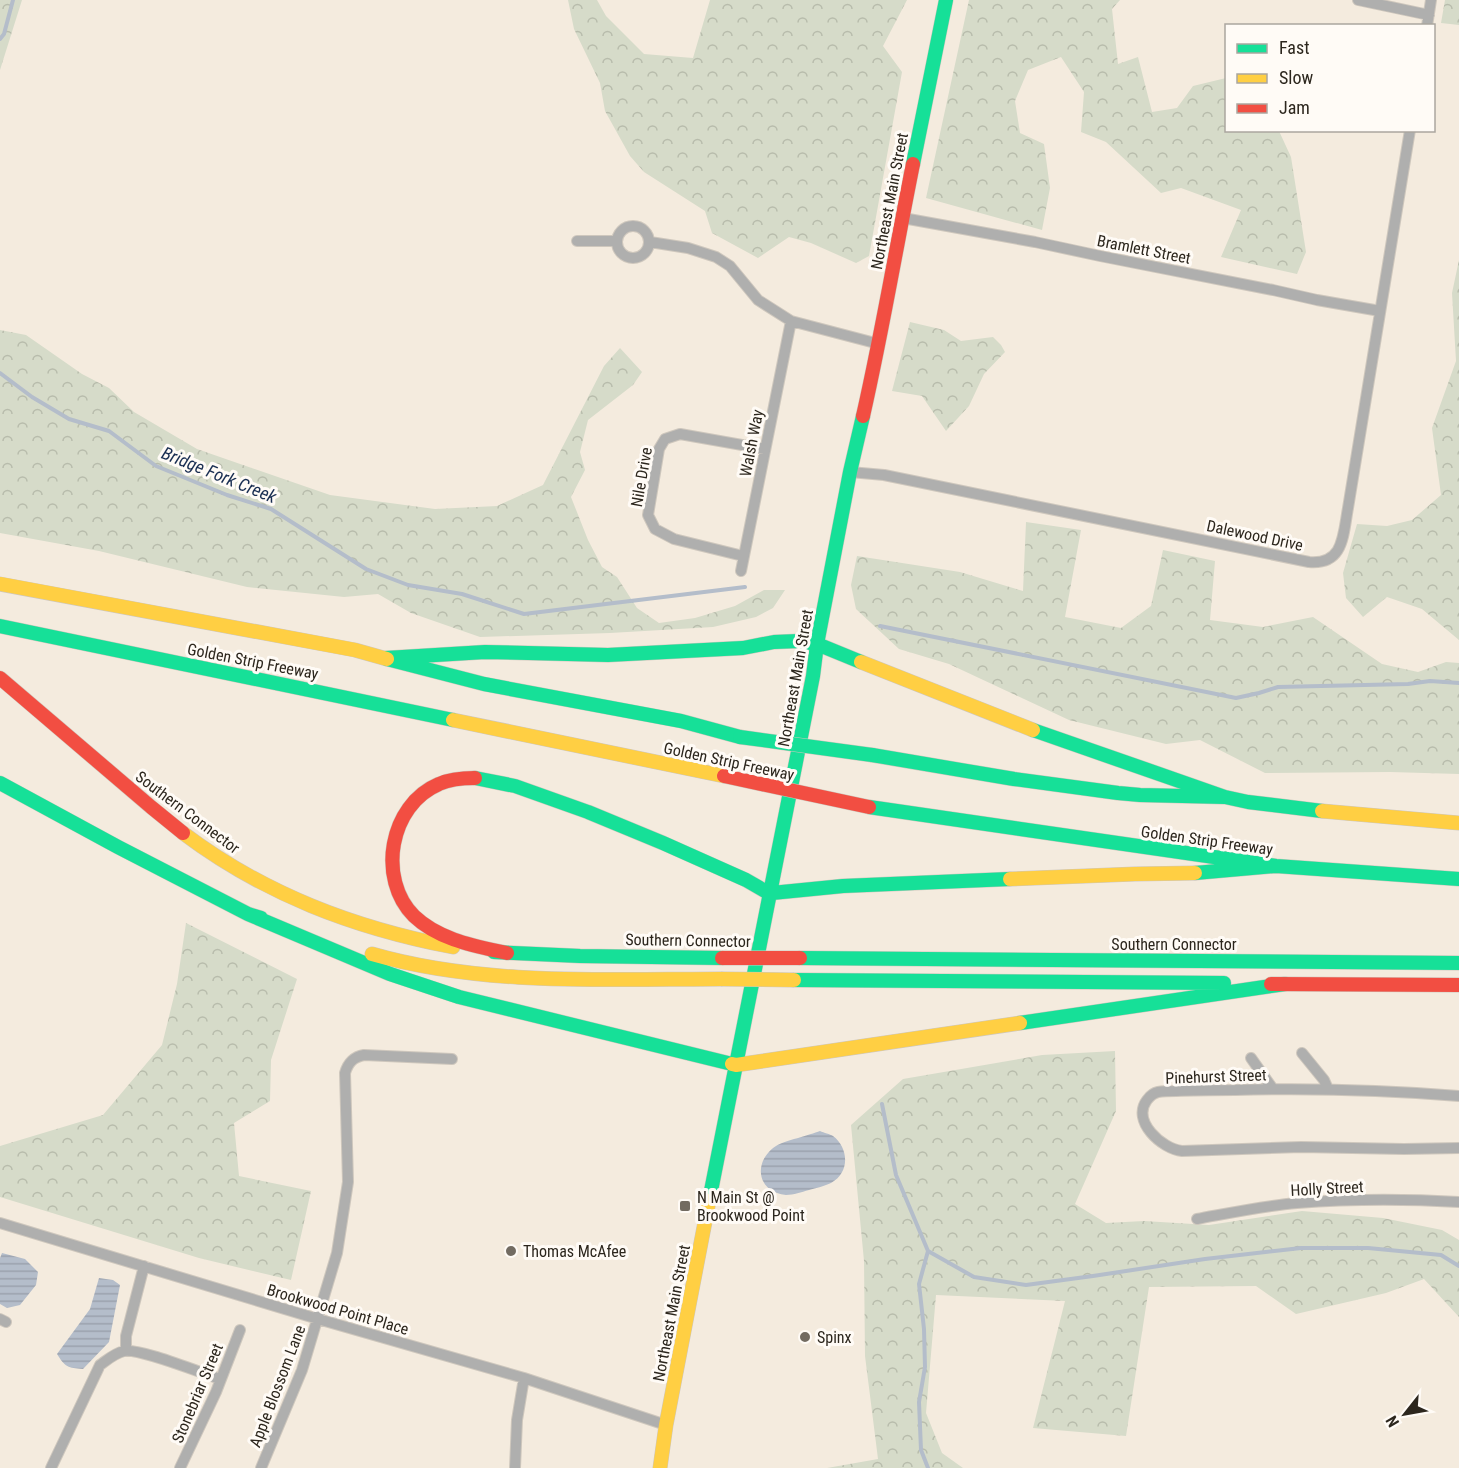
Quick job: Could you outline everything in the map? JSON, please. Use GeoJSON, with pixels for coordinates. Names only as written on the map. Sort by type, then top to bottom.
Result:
{"type":"FeatureCollection","features":[{"type":"Feature","properties":{"kind":"main road","name":"Northeast Main Street"},"geometry":{"type":"LineString","coordinates":[[660,1468],[666,1425],[813,676],[850,472],[879,344],[946,0]]}},
{"type":"Feature","properties":{"kind":"main road","name":"Golden Strip Freeway"},"geometry":{"type":"LineString","coordinates":[[0,584],[354,650],[484,684],[681,721],[740,737],[1118,793],[1225,797],[1337,813],[1459,823]]}},
{"type":"Feature","properties":{"kind":"main road","name":"Golden Strip Freeway"},"geometry":{"type":"LineString","coordinates":[[0,626],[869,807],[1276,866],[1459,879]]}},
{"type":"Feature","properties":{"kind":"main road"},"geometry":{"type":"LineString","coordinates":[[386,658],[485,652],[608,655],[732,648],[799,641],[817,644],[1042,734],[1225,797]]}},
{"type":"Feature","properties":{"kind":"main road","name":"Southern Connector"},"geometry":{"type":"LineString","coordinates":[[0,678],[169,823],[238,870],[280,893],[326,913],[374,930],[424,942],[475,951],[507,953],[722,958],[1459,963]]}},
{"type":"Feature","properties":{"kind":"main road"},"geometry":{"type":"LineString","coordinates":[[507,953],[462,943],[433,931],[411,913],[401,898],[394,880],[391,860],[400,822],[412,804],[424,793],[444,782],[470,778],[504,783],[548,797],[623,826],[746,880],[770,893],[827,887],[1135,874],[1186,874],[1276,866]]}},
{"type":"Feature","properties":{"kind":"main road"},"geometry":{"type":"LineString","coordinates":[[0,783],[118,848],[248,914],[390,974],[459,997],[736,1065],[1284,984]]}},
{"type":"Feature","properties":{"kind":"main road"},"geometry":{"type":"LineString","coordinates":[[248,914],[395,962],[445,971],[519,977],[1459,986]]}},
{"type":"Feature","properties":{"kind":"street"},"geometry":{"type":"LineString","coordinates":[[1358,0],[1428,20],[1431,0]]}},
{"type":"Feature","properties":{"kind":"street","name":"Dalewood Drive"},"geometry":{"type":"LineString","coordinates":[[850,472],[884,475],[1309,562],[1323,562],[1334,556],[1340,547],[1348,508],[1410,132]]}},
{"type":"Feature","properties":{"kind":"street","name":"Bramlett Street"},"geometry":{"type":"LineString","coordinates":[[903,218],[1380,311]]}},
{"type":"Feature","properties":{"kind":"street"},"geometry":{"type":"LineString","coordinates":[[637,226],[646,232],[650,242],[644,255],[630,258],[622,254],[617,241],[618,236],[626,228],[637,226]]}},
{"type":"Feature","properties":{"kind":"street"},"geometry":{"type":"LineString","coordinates":[[577,241],[617,241]]}},
{"type":"Feature","properties":{"kind":"street"},"geometry":{"type":"LineString","coordinates":[[650,242],[688,248],[716,257],[730,266],[758,300],[791,321],[879,344]]}},
{"type":"Feature","properties":{"kind":"street","name":"Walsh Way"},"geometry":{"type":"LineString","coordinates":[[741,571],[791,321]]}},
{"type":"Feature","properties":{"kind":"street","name":"Nile Drive"},"geometry":{"type":"LineString","coordinates":[[744,556],[674,539],[655,529],[648,515],[659,449],[665,440],[680,434],[765,449]]}},
{"type":"Feature","properties":{"kind":"street"},"geometry":{"type":"LineString","coordinates":[[1302,1053],[1328,1089]]}},
{"type":"Feature","properties":{"kind":"street","name":"Apple Blossom Lane"},"geometry":{"type":"LineString","coordinates":[[261,1468],[302,1370],[337,1253],[348,1182],[346,1068],[355,1058],[364,1055],[452,1059]]}},
{"type":"Feature","properties":{"kind":"street"},"geometry":{"type":"LineString","coordinates":[[1251,1058],[1273,1089]]}},
{"type":"Feature","properties":{"kind":"street","name":"Pinehurst Street"},"geometry":{"type":"LineString","coordinates":[[1459,1096],[1328,1089],[1158,1092],[1145,1102],[1142,1113],[1148,1127],[1159,1140],[1171,1149],[1182,1151],[1301,1147],[1459,1148]]}},
{"type":"Feature","properties":{"kind":"street","name":"Holly Street"},"geometry":{"type":"LineString","coordinates":[[1197,1219],[1242,1210],[1296,1204],[1383,1200],[1459,1202]]}},
{"type":"Feature","properties":{"kind":"street","name":"Brookwood Point Place"},"geometry":{"type":"LineString","coordinates":[[0,1223],[318,1319],[524,1378],[666,1425]]}},
{"type":"Feature","properties":{"kind":"street"},"geometry":{"type":"LineString","coordinates":[[126,1351],[126,1336],[144,1266]]}},
{"type":"Feature","properties":{"kind":"street","name":"Stonebriar Street"},"geometry":{"type":"LineString","coordinates":[[180,1468],[216,1392],[240,1330]]}},
{"type":"Feature","properties":{"kind":"street"},"geometry":{"type":"LineString","coordinates":[[51,1468],[100,1365],[113,1355],[126,1351],[140,1352],[220,1379]]}},
{"type":"Feature","properties":{"kind":"street"},"geometry":{"type":"LineString","coordinates":[[515,1468],[517,1420],[524,1378]]}},
{"type":"Feature","properties":{"kind":"green space"},"geometry":{"type":"Polygon","coordinates":[[[0,0],[22,0],[0,70],[0,0]]]}},
{"type":"Feature","properties":{"kind":"green space"},"geometry":{"type":"Polygon","coordinates":[[[568,0],[597,0],[606,16],[644,54],[693,58],[710,0],[907,0],[883,46],[902,72],[869,256],[856,263],[811,243],[789,237],[758,258],[712,233],[705,211],[644,172],[630,156],[605,111],[600,83],[574,29],[568,0]]]}},
{"type":"Feature","properties":{"kind":"green space"},"geometry":{"type":"Polygon","coordinates":[[[969,0],[1120,0],[1112,9],[1118,64],[1138,57],[1152,112],[1177,108],[1193,86],[1225,78],[1225,132],[1279,132],[1291,157],[1306,252],[1297,274],[1221,257],[1241,210],[1181,188],[1161,193],[1106,142],[1081,132],[1084,92],[1061,57],[1028,70],[1015,101],[1020,133],[1044,144],[1050,188],[1042,230],[926,198],[969,0]]]}},
{"type":"Feature","properties":{"kind":"green space"},"geometry":{"type":"Polygon","coordinates":[[[1445,0],[1459,0],[1459,25],[1441,23],[1445,0]]]}},
{"type":"Feature","properties":{"kind":"green space"},"geometry":{"type":"Polygon","coordinates":[[[1459,260],[1459,640],[1422,609],[1387,597],[1363,617],[1346,598],[1343,573],[1357,524],[1387,526],[1412,520],[1441,495],[1432,428],[1456,361],[1452,293],[1459,260]]]}},
{"type":"Feature","properties":{"kind":"green space"},"geometry":{"type":"Polygon","coordinates":[[[910,322],[944,330],[961,341],[993,337],[1005,352],[984,374],[969,406],[946,431],[922,396],[892,391],[910,322]]]}},
{"type":"Feature","properties":{"kind":"green space"},"geometry":{"type":"Polygon","coordinates":[[[0,330],[26,335],[82,374],[109,388],[134,412],[197,449],[330,495],[435,509],[497,506],[543,485],[604,366],[620,348],[642,372],[633,385],[588,420],[580,452],[585,470],[571,497],[588,540],[602,567],[617,577],[637,608],[659,623],[695,618],[735,606],[764,590],[785,590],[773,608],[756,617],[713,627],[480,637],[411,613],[378,594],[344,597],[247,587],[99,551],[0,533],[0,330]]]}},
{"type":"Feature","properties":{"kind":"green space"},"geometry":{"type":"Polygon","coordinates":[[[1026,522],[1081,530],[1065,617],[1121,628],[1151,606],[1163,550],[1215,561],[1210,620],[1263,627],[1313,617],[1382,664],[1418,672],[1446,662],[1459,663],[1459,774],[1265,773],[1200,740],[1166,744],[1069,720],[949,664],[899,649],[856,609],[851,585],[857,556],[960,572],[1023,591],[1026,522]]]}},
{"type":"Feature","properties":{"kind":"green space"},"geometry":{"type":"Polygon","coordinates":[[[186,923],[297,979],[271,1060],[270,1101],[234,1123],[239,1176],[311,1191],[291,1280],[199,1258],[0,1197],[0,1146],[103,1115],[162,1045],[177,984],[186,923]]]}},
{"type":"Feature","properties":{"kind":"green space"},"geometry":{"type":"Polygon","coordinates":[[[1115,1051],[1116,1111],[1075,1204],[1106,1223],[1144,1221],[1209,1225],[1302,1211],[1383,1218],[1442,1230],[1459,1240],[1459,1317],[1424,1279],[1386,1293],[1296,1314],[1256,1286],[1149,1287],[1126,1436],[1033,1428],[1065,1301],[936,1295],[926,1413],[942,1453],[963,1468],[827,1468],[878,1459],[865,1356],[864,1261],[851,1125],[903,1079],[1042,1055],[1115,1051]]]}},
{"type":"Feature","properties":{"kind":"shaded area"},"geometry":{"type":"Polygon","coordinates":[[[820,1131],[833,1136],[842,1147],[844,1167],[837,1179],[826,1185],[786,1195],[776,1193],[769,1188],[761,1175],[761,1167],[769,1152],[780,1144],[820,1131]]]}},
{"type":"Feature","properties":{"kind":"shaded area"},"geometry":{"type":"Polygon","coordinates":[[[2,1253],[25,1259],[38,1272],[36,1285],[20,1305],[7,1308],[0,1304],[0,1258],[2,1253]]]}},
{"type":"Feature","properties":{"kind":"shaded area"},"geometry":{"type":"Polygon","coordinates":[[[99,1278],[113,1280],[120,1285],[109,1342],[83,1369],[70,1367],[57,1354],[90,1309],[99,1278]]]}},
{"type":"Feature","properties":{"kind":"waterway"},"geometry":{"type":"LineString","coordinates":[[0,39],[4,34],[13,0]]}},
{"type":"Feature","properties":{"kind":"waterway","name":"Bridge Fork Creek"},"geometry":{"type":"LineString","coordinates":[[0,373],[32,397],[69,419],[109,431],[156,466],[227,495],[271,509],[366,569],[408,585],[462,594],[524,614],[745,587]]}},
{"type":"Feature","properties":{"kind":"waterway"},"geometry":{"type":"LineString","coordinates":[[880,626],[1236,698],[1278,687],[1408,684],[1430,681],[1459,683]]}},
{"type":"Feature","properties":{"kind":"waterway","name":"Bridge Fork Creek"},"geometry":{"type":"LineString","coordinates":[[882,1104],[896,1175],[928,1251],[919,1284],[925,1367],[919,1402],[921,1450],[928,1468]]}},
{"type":"Feature","properties":{"kind":"waterway"},"geometry":{"type":"LineString","coordinates":[[928,1251],[974,1277],[1026,1285],[1205,1259],[1301,1248],[1368,1248],[1441,1255],[1459,1266]]}},
{"type":"Feature","properties":{"kind":"traffic: fast"},"geometry":{"type":"LineString","coordinates":[[913,164],[946,0]]}},
{"type":"Feature","properties":{"kind":"traffic: fast"},"geometry":{"type":"LineString","coordinates":[[709,1201],[813,676],[850,472],[863,416]]}},
{"type":"Feature","properties":{"kind":"traffic: fast"},"geometry":{"type":"LineString","coordinates":[[0,626],[453,720]]}},
{"type":"Feature","properties":{"kind":"traffic: fast"},"geometry":{"type":"LineString","coordinates":[[386,658],[485,652],[608,655],[743,648],[774,642],[799,641],[817,644],[861,662]]}},
{"type":"Feature","properties":{"kind":"traffic: fast"},"geometry":{"type":"LineString","coordinates":[[387,659],[484,684],[681,721],[740,737]]}},
{"type":"Feature","properties":{"kind":"traffic: fast"},"geometry":{"type":"LineString","coordinates":[[1033,730],[1225,797]]}},
{"type":"Feature","properties":{"kind":"traffic: fast"},"geometry":{"type":"LineString","coordinates":[[740,737],[872,755]]}},
{"type":"Feature","properties":{"kind":"traffic: fast"},"geometry":{"type":"LineString","coordinates":[[872,755],[1014,779],[1118,793],[1225,797],[1322,811]]}},
{"type":"Feature","properties":{"kind":"traffic: fast"},"geometry":{"type":"LineString","coordinates":[[475,778],[515,786],[588,812],[663,843],[772,893],[843,886],[1010,879]]}},
{"type":"Feature","properties":{"kind":"traffic: fast"},"geometry":{"type":"LineString","coordinates":[[0,783],[118,847],[248,914],[261,918]]}},
{"type":"Feature","properties":{"kind":"traffic: fast"},"geometry":{"type":"LineString","coordinates":[[869,807],[1276,866],[1459,879]]}},
{"type":"Feature","properties":{"kind":"traffic: fast"},"geometry":{"type":"LineString","coordinates":[[1195,873],[1276,866]]}},
{"type":"Feature","properties":{"kind":"traffic: fast"},"geometry":{"type":"LineString","coordinates":[[248,914],[390,974],[459,997],[732,1064]]}},
{"type":"Feature","properties":{"kind":"traffic: fast"},"geometry":{"type":"LineString","coordinates":[[494,952],[722,958]]}},
{"type":"Feature","properties":{"kind":"traffic: fast"},"geometry":{"type":"LineString","coordinates":[[800,958],[1459,963]]}},
{"type":"Feature","properties":{"kind":"traffic: fast"},"geometry":{"type":"LineString","coordinates":[[794,980],[1224,983]]}},
{"type":"Feature","properties":{"kind":"traffic: fast"},"geometry":{"type":"LineString","coordinates":[[1020,1023],[1285,984]]}},
{"type":"Feature","properties":{"kind":"traffic: slow"},"geometry":{"type":"LineString","coordinates":[[0,584],[355,650],[387,659]]}},
{"type":"Feature","properties":{"kind":"traffic: slow"},"geometry":{"type":"LineString","coordinates":[[861,662],[1033,730]]}},
{"type":"Feature","properties":{"kind":"traffic: slow"},"geometry":{"type":"LineString","coordinates":[[453,720],[724,776]]}},
{"type":"Feature","properties":{"kind":"traffic: slow"},"geometry":{"type":"LineString","coordinates":[[1322,811],[1459,823]]}},
{"type":"Feature","properties":{"kind":"traffic: slow"},"geometry":{"type":"LineString","coordinates":[[183,833],[245,874],[311,906],[380,930],[453,947]]}},
{"type":"Feature","properties":{"kind":"traffic: slow"},"geometry":{"type":"LineString","coordinates":[[1010,879],[1195,873]]}},
{"type":"Feature","properties":{"kind":"traffic: slow"},"geometry":{"type":"LineString","coordinates":[[372,954],[414,964],[501,976],[589,980],[721,979]]}},
{"type":"Feature","properties":{"kind":"traffic: slow"},"geometry":{"type":"LineString","coordinates":[[721,979],[794,980]]}},
{"type":"Feature","properties":{"kind":"traffic: slow"},"geometry":{"type":"LineString","coordinates":[[732,1064],[1020,1023]]}},
{"type":"Feature","properties":{"kind":"traffic: slow"},"geometry":{"type":"LineString","coordinates":[[660,1468],[666,1425],[709,1201]]}},
{"type":"Feature","properties":{"kind":"traffic: jam"},"geometry":{"type":"LineString","coordinates":[[863,416],[913,164]]}},
{"type":"Feature","properties":{"kind":"traffic: jam"},"geometry":{"type":"LineString","coordinates":[[0,678],[183,833]]}},
{"type":"Feature","properties":{"kind":"traffic: jam"},"geometry":{"type":"LineString","coordinates":[[724,776],[869,807]]}},
{"type":"Feature","properties":{"kind":"traffic: jam"},"geometry":{"type":"LineString","coordinates":[[475,778],[457,779],[439,784],[422,794],[409,808],[399,825],[394,844],[392,864],[395,883],[402,901],[414,916],[435,931],[458,941],[507,953]]}},
{"type":"Feature","properties":{"kind":"traffic: jam"},"geometry":{"type":"LineString","coordinates":[[722,958],[800,958]]}},
{"type":"Feature","properties":{"kind":"traffic: jam"},"geometry":{"type":"LineString","coordinates":[[1271,984],[1459,985]]}},
{"type":"Feature","properties":{"kind":"place","name":"N Main St @ Brookwood Point"},"geometry":{"type":"Point","coordinates":[685,1206]}},
{"type":"Feature","properties":{"kind":"place","name":"Thomas McAfee"},"geometry":{"type":"Point","coordinates":[511,1251]}},
{"type":"Feature","properties":{"kind":"place","name":"Spinx"},"geometry":{"type":"Point","coordinates":[805,1337]}}]}
